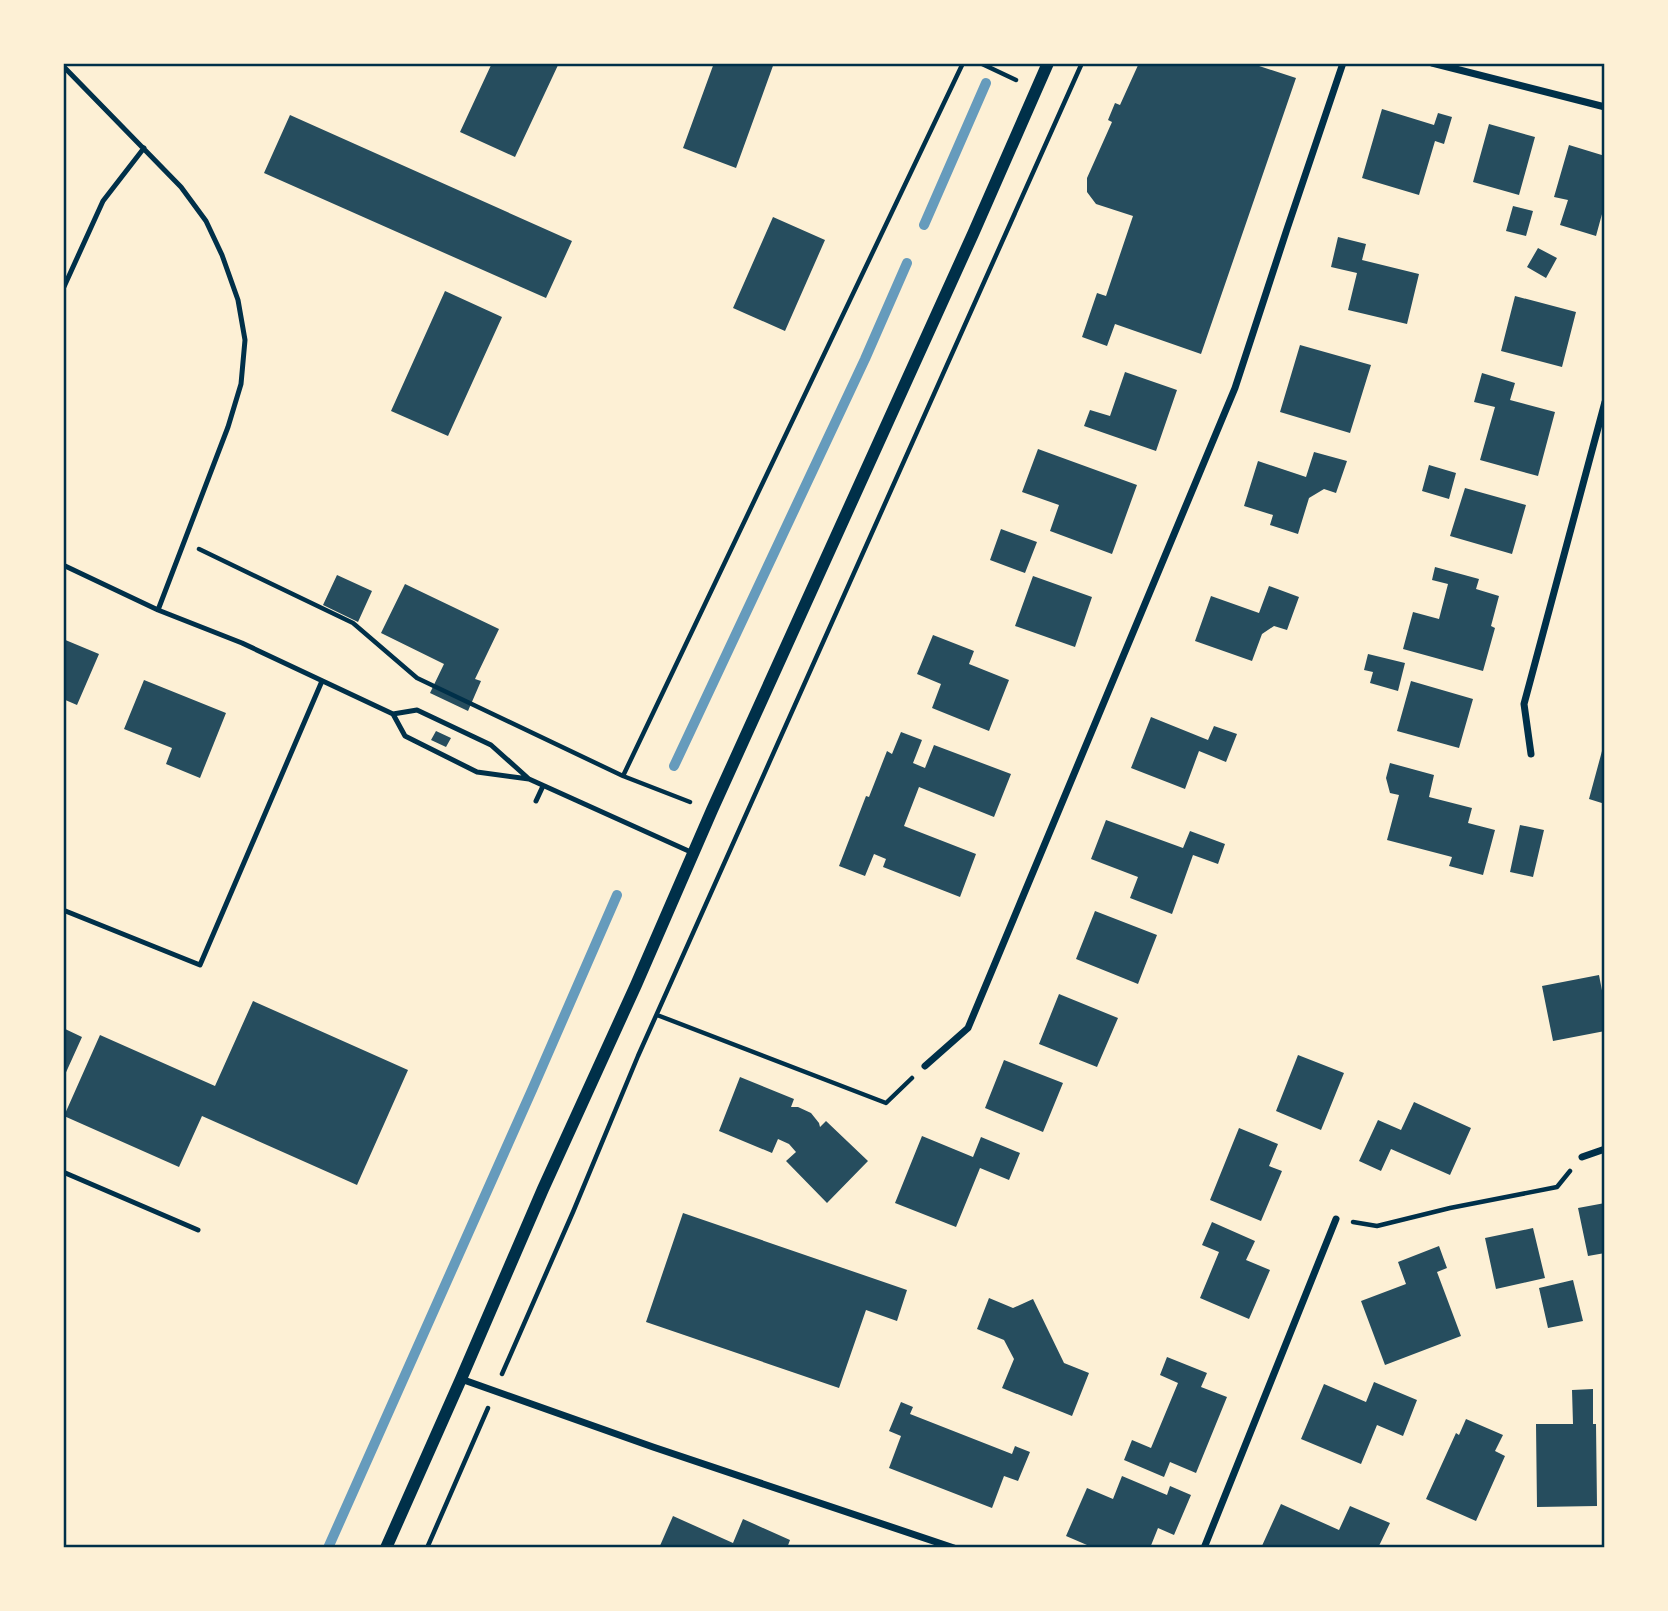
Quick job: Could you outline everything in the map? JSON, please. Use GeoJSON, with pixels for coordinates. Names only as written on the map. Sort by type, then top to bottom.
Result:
{"type":"FeatureCollection","features":[{"type":"Feature","properties":{"kind":"street"},"geometry":{"type":"LineString","coordinates":[[386,1548],[543,1189],[1048,63]]}},
{"type":"Feature","properties":{"kind":"street"},"geometry":{"type":"LineString","coordinates":[[925,1066],[968,1028],[1235,388],[1343,63]]}},
{"type":"Feature","properties":{"kind":"street"},"geometry":{"type":"LineString","coordinates":[[1432,63],[1605,107]]}},
{"type":"Feature","properties":{"kind":"street"},"geometry":{"type":"LineString","coordinates":[[1531,754],[1524,705],[1605,402]]}},
{"type":"Feature","properties":{"kind":"street"},"geometry":{"type":"LineString","coordinates":[[1582,1157],[1605,1149]]}},
{"type":"Feature","properties":{"kind":"street"},"geometry":{"type":"LineString","coordinates":[[1204,1548],[1336,1219]]}},
{"type":"Feature","properties":{"kind":"street"},"geometry":{"type":"LineString","coordinates":[[461,1379],[954,1548]]}},
{"type":"Feature","properties":{"kind":"lane"},"geometry":{"type":"LineString","coordinates":[[63,66],[181,187],[206,221],[222,254],[238,300],[245,340],[241,384],[228,427],[158,610]]}},
{"type":"Feature","properties":{"kind":"lane"},"geometry":{"type":"LineString","coordinates":[[63,289],[103,201],[144,148]]}},
{"type":"Feature","properties":{"kind":"lane"},"geometry":{"type":"LineString","coordinates":[[63,565],[158,610],[242,643],[393,714],[416,710],[491,745],[529,779],[693,853]]}},
{"type":"Feature","properties":{"kind":"lane"},"geometry":{"type":"LineString","coordinates":[[63,910],[200,965],[322,681]]}},
{"type":"Feature","properties":{"kind":"lane"},"geometry":{"type":"LineString","coordinates":[[393,714],[405,736],[477,772],[529,779]]}},
{"type":"Feature","properties":{"kind":"lane"},"geometry":{"type":"LineString","coordinates":[[536,801],[543,786]]}},
{"type":"Feature","properties":{"kind":"lane"},"geometry":{"type":"LineString","coordinates":[[63,1171],[198,1230]]}},
{"type":"Feature","properties":{"kind":"path"},"geometry":{"type":"LineString","coordinates":[[623,776],[963,63]]}},
{"type":"Feature","properties":{"kind":"path"},"geometry":{"type":"LineString","coordinates":[[426,1548],[657,1015],[1082,63]]}},
{"type":"Feature","properties":{"kind":"path"},"geometry":{"type":"LineString","coordinates":[[184,542],[353,623],[417,678],[623,776],[743,824]]}},
{"type":"Feature","properties":{"kind":"path"},"geometry":{"type":"LineString","coordinates":[[657,1015],[886,1103],[925,1066]]}},
{"type":"Feature","properties":{"kind":"path"},"geometry":{"type":"LineString","coordinates":[[1336,1219],[1377,1226],[1450,1208],[1557,1187],[1582,1157]]}},
{"type":"Feature","properties":{"kind":"building"},"geometry":{"type":"Polygon","coordinates":[[[492,63],[559,63],[515,157],[460,132],[492,63]]]}},
{"type":"Feature","properties":{"kind":"building"},"geometry":{"type":"Polygon","coordinates":[[[714,63],[774,63],[736,168],[683,148],[714,63]]]}},
{"type":"Feature","properties":{"kind":"building"},"geometry":{"type":"Polygon","coordinates":[[[1139,63],[1250,63],[1296,78],[1201,354],[1115,324],[1107,346],[1082,337],[1097,293],[1106,296],[1133,216],[1096,204],[1087,192],[1087,178],[1112,122],[1108,120],[1115,103],[1120,105],[1139,63]]]}},
{"type":"Feature","properties":{"kind":"building"},"geometry":{"type":"Polygon","coordinates":[[[1382,109],[1434,125],[1438,113],[1452,117],[1444,144],[1435,141],[1419,195],[1362,178],[1382,109]]]}},
{"type":"Feature","properties":{"kind":"building"},"geometry":{"type":"Polygon","coordinates":[[[290,115],[572,241],[546,298],[264,173],[290,115]]]}},
{"type":"Feature","properties":{"kind":"building"},"geometry":{"type":"Polygon","coordinates":[[[1489,124],[1535,137],[1519,195],[1473,182],[1489,124]]]}},
{"type":"Feature","properties":{"kind":"building"},"geometry":{"type":"Polygon","coordinates":[[[1569,145],[1605,156],[1605,203],[1596,236],[1560,225],[1568,200],[1554,197],[1569,145]]]}},
{"type":"Feature","properties":{"kind":"building"},"geometry":{"type":"Polygon","coordinates":[[[1513,206],[1533,211],[1526,236],[1506,231],[1513,206]]]}},
{"type":"Feature","properties":{"kind":"building"},"geometry":{"type":"Polygon","coordinates":[[[773,217],[825,240],[785,331],[733,308],[773,217]]]}},
{"type":"Feature","properties":{"kind":"building"},"geometry":{"type":"Polygon","coordinates":[[[1338,237],[1366,244],[1362,260],[1419,274],[1407,324],[1348,310],[1357,273],[1331,267],[1338,237]]]}},
{"type":"Feature","properties":{"kind":"building"},"geometry":{"type":"Polygon","coordinates":[[[1538,248],[1557,258],[1546,278],[1527,267],[1538,248]]]}},
{"type":"Feature","properties":{"kind":"building"},"geometry":{"type":"Polygon","coordinates":[[[445,291],[502,317],[448,436],[391,411],[445,291]]]}},
{"type":"Feature","properties":{"kind":"building"},"geometry":{"type":"Polygon","coordinates":[[[1515,296],[1576,312],[1562,367],[1501,351],[1515,296]]]}},
{"type":"Feature","properties":{"kind":"building"},"geometry":{"type":"Polygon","coordinates":[[[1300,345],[1371,365],[1350,433],[1280,412],[1300,345]]]}},
{"type":"Feature","properties":{"kind":"building"},"geometry":{"type":"Polygon","coordinates":[[[1125,372],[1177,390],[1156,451],[1084,426],[1090,410],[1110,416],[1125,372]]]}},
{"type":"Feature","properties":{"kind":"building"},"geometry":{"type":"Polygon","coordinates":[[[1482,373],[1515,383],[1510,400],[1555,412],[1538,476],[1480,460],[1495,407],[1474,402],[1482,373]]]}},
{"type":"Feature","properties":{"kind":"building"},"geometry":{"type":"Polygon","coordinates":[[[1038,449],[1137,485],[1112,554],[1050,531],[1059,505],[1022,492],[1038,449]]]}},
{"type":"Feature","properties":{"kind":"building"},"geometry":{"type":"Polygon","coordinates":[[[1314,452],[1347,461],[1336,493],[1324,489],[1309,498],[1298,534],[1270,525],[1273,515],[1244,506],[1258,461],[1306,477],[1314,452]]]}},
{"type":"Feature","properties":{"kind":"building"},"geometry":{"type":"Polygon","coordinates":[[[1429,465],[1456,473],[1449,499],[1422,491],[1429,465]]]}},
{"type":"Feature","properties":{"kind":"building"},"geometry":{"type":"Polygon","coordinates":[[[1465,488],[1526,505],[1512,554],[1450,536],[1465,488]]]}},
{"type":"Feature","properties":{"kind":"building"},"geometry":{"type":"Polygon","coordinates":[[[1001,529],[1037,542],[1025,573],[990,560],[1001,529]]]}},
{"type":"Feature","properties":{"kind":"building"},"geometry":{"type":"Polygon","coordinates":[[[1435,567],[1479,579],[1476,589],[1499,596],[1491,626],[1495,628],[1483,671],[1403,649],[1413,612],[1439,619],[1448,584],[1432,580],[1435,567]]]}},
{"type":"Feature","properties":{"kind":"building"},"geometry":{"type":"Polygon","coordinates":[[[337,575],[372,591],[358,622],[323,605],[337,575]]]}},
{"type":"Feature","properties":{"kind":"building"},"geometry":{"type":"Polygon","coordinates":[[[1033,576],[1092,597],[1075,647],[1015,626],[1033,576]]]}},
{"type":"Feature","properties":{"kind":"building"},"geometry":{"type":"Polygon","coordinates":[[[405,584],[499,629],[475,679],[481,681],[468,711],[430,693],[444,664],[381,633],[405,584]]]}},
{"type":"Feature","properties":{"kind":"building"},"geometry":{"type":"Polygon","coordinates":[[[1269,586],[1299,597],[1287,630],[1274,626],[1262,634],[1252,661],[1195,641],[1211,596],[1259,613],[1269,586]]]}},
{"type":"Feature","properties":{"kind":"building"},"geometry":{"type":"Polygon","coordinates":[[[933,635],[974,651],[969,664],[1009,680],[989,731],[932,708],[941,684],[917,674],[933,635]]]}},
{"type":"Feature","properties":{"kind":"building"},"geometry":{"type":"Polygon","coordinates":[[[63,639],[99,654],[77,705],[63,699],[63,639]]]}},
{"type":"Feature","properties":{"kind":"building"},"geometry":{"type":"Polygon","coordinates":[[[1368,654],[1405,663],[1398,691],[1370,683],[1373,672],[1364,670],[1368,654]]]}},
{"type":"Feature","properties":{"kind":"building"},"geometry":{"type":"Polygon","coordinates":[[[144,680],[226,713],[200,778],[166,764],[172,748],[124,729],[144,680]]]}},
{"type":"Feature","properties":{"kind":"building"},"geometry":{"type":"Polygon","coordinates":[[[1411,681],[1473,699],[1459,748],[1397,731],[1411,681]]]}},
{"type":"Feature","properties":{"kind":"building"},"geometry":{"type":"Polygon","coordinates":[[[1151,717],[1208,740],[1214,726],[1237,734],[1226,762],[1199,751],[1185,789],[1131,768],[1151,717]]]}},
{"type":"Feature","properties":{"kind":"building"},"geometry":{"type":"Polygon","coordinates":[[[436,731],[451,738],[446,747],[431,740],[436,731]]]}},
{"type":"Feature","properties":{"kind":"building"},"geometry":{"type":"Polygon","coordinates":[[[901,732],[922,740],[913,763],[925,768],[934,745],[1011,774],[994,817],[919,787],[904,826],[976,854],[960,897],[883,867],[886,859],[874,854],[865,876],[839,866],[866,796],[869,797],[887,751],[892,754],[901,732]]]}},
{"type":"Feature","properties":{"kind":"building"},"geometry":{"type":"Polygon","coordinates":[[[1602,751],[1605,751],[1605,804],[1589,799],[1602,751]]]}},
{"type":"Feature","properties":{"kind":"building"},"geometry":{"type":"Polygon","coordinates":[[[1390,763],[1434,775],[1429,797],[1472,808],[1468,823],[1495,830],[1483,875],[1449,866],[1452,857],[1387,840],[1399,795],[1390,793],[1386,778],[1390,763]]]}},
{"type":"Feature","properties":{"kind":"building"},"geometry":{"type":"Polygon","coordinates":[[[1106,820],[1183,848],[1190,831],[1225,844],[1218,864],[1193,855],[1172,914],[1130,898],[1138,877],[1091,859],[1106,820]]]}},
{"type":"Feature","properties":{"kind":"building"},"geometry":{"type":"Polygon","coordinates":[[[1520,825],[1544,830],[1533,877],[1510,872],[1520,825]]]}},
{"type":"Feature","properties":{"kind":"building"},"geometry":{"type":"Polygon","coordinates":[[[1095,911],[1157,935],[1138,984],[1076,959],[1095,911]]]}},
{"type":"Feature","properties":{"kind":"building"},"geometry":{"type":"Polygon","coordinates":[[[1599,975],[1605,1006],[1605,1031],[1553,1041],[1542,986],[1599,975]]]}},
{"type":"Feature","properties":{"kind":"building"},"geometry":{"type":"Polygon","coordinates":[[[1059,994],[1118,1018],[1097,1067],[1039,1044],[1059,994]]]}},
{"type":"Feature","properties":{"kind":"building"},"geometry":{"type":"Polygon","coordinates":[[[253,1001],[408,1070],[357,1185],[202,1116],[179,1167],[64,1116],[100,1035],[215,1086],[253,1001]]]}},
{"type":"Feature","properties":{"kind":"building"},"geometry":{"type":"Polygon","coordinates":[[[63,1028],[82,1037],[63,1079],[63,1028]]]}},
{"type":"Feature","properties":{"kind":"building"},"geometry":{"type":"Polygon","coordinates":[[[1298,1055],[1344,1073],[1321,1130],[1276,1111],[1298,1055]]]}},
{"type":"Feature","properties":{"kind":"building"},"geometry":{"type":"Polygon","coordinates":[[[1004,1060],[1063,1083],[1043,1132],[985,1108],[1004,1060]]]}},
{"type":"Feature","properties":{"kind":"building"},"geometry":{"type":"Polygon","coordinates":[[[740,1077],[794,1099],[791,1107],[811,1113],[820,1127],[826,1121],[868,1161],[827,1203],[786,1161],[796,1152],[789,1144],[778,1139],[772,1153],[719,1131],[740,1077]]]}},
{"type":"Feature","properties":{"kind":"building"},"geometry":{"type":"Polygon","coordinates":[[[1414,1102],[1471,1128],[1450,1175],[1391,1149],[1381,1171],[1359,1161],[1378,1120],[1401,1130],[1414,1102]]]}},
{"type":"Feature","properties":{"kind":"building"},"geometry":{"type":"Polygon","coordinates":[[[1239,1128],[1278,1144],[1269,1166],[1282,1171],[1261,1221],[1210,1200],[1239,1128]]]}},
{"type":"Feature","properties":{"kind":"building"},"geometry":{"type":"Polygon","coordinates":[[[922,1136],[973,1157],[981,1137],[1020,1153],[1009,1180],[980,1168],[956,1227],[895,1203],[922,1136]]]}},
{"type":"Feature","properties":{"kind":"building"},"geometry":{"type":"Polygon","coordinates":[[[1605,1203],[1605,1253],[1588,1256],[1578,1208],[1605,1203]]]}},
{"type":"Feature","properties":{"kind":"building"},"geometry":{"type":"Polygon","coordinates":[[[683,1213],[907,1290],[897,1321],[866,1310],[839,1388],[646,1322],[683,1213]]]}},
{"type":"Feature","properties":{"kind":"building"},"geometry":{"type":"Polygon","coordinates":[[[1212,1222],[1255,1241],[1246,1260],[1270,1270],[1249,1319],[1200,1298],[1219,1252],[1202,1245],[1212,1222]]]}},
{"type":"Feature","properties":{"kind":"building"},"geometry":{"type":"Polygon","coordinates":[[[1533,1228],[1545,1278],[1496,1289],[1485,1238],[1533,1228]]]}},
{"type":"Feature","properties":{"kind":"building"},"geometry":{"type":"Polygon","coordinates":[[[1439,1246],[1447,1268],[1437,1272],[1461,1336],[1385,1365],[1361,1301],[1406,1284],[1398,1262],[1439,1246]]]}},
{"type":"Feature","properties":{"kind":"building"},"geometry":{"type":"Polygon","coordinates":[[[1573,1280],[1583,1321],[1548,1328],[1539,1288],[1573,1280]]]}},
{"type":"Feature","properties":{"kind":"building"},"geometry":{"type":"Polygon","coordinates":[[[989,1298],[1013,1308],[1033,1299],[1064,1363],[1089,1373],[1072,1416],[1002,1388],[1014,1359],[1004,1340],[977,1329],[989,1298]]]}},
{"type":"Feature","properties":{"kind":"building"},"geometry":{"type":"Polygon","coordinates":[[[1167,1357],[1207,1373],[1201,1387],[1227,1397],[1196,1473],[1170,1462],[1164,1477],[1124,1460],[1132,1440],[1151,1448],[1178,1383],[1160,1375],[1167,1357]]]}},
{"type":"Feature","properties":{"kind":"building"},"geometry":{"type":"Polygon","coordinates":[[[1374,1382],[1417,1400],[1403,1436],[1377,1425],[1361,1464],[1301,1439],[1324,1384],[1366,1402],[1374,1382]]]}},
{"type":"Feature","properties":{"kind":"building"},"geometry":{"type":"Polygon","coordinates":[[[1593,1389],[1597,1506],[1537,1507],[1536,1424],[1573,1424],[1572,1390],[1593,1389]]]}},
{"type":"Feature","properties":{"kind":"building"},"geometry":{"type":"Polygon","coordinates":[[[901,1402],[913,1407],[910,1414],[1012,1454],[1015,1446],[1030,1452],[1018,1481],[1004,1476],[992,1508],[889,1468],[901,1436],[889,1431],[901,1402]]]}},
{"type":"Feature","properties":{"kind":"building"},"geometry":{"type":"Polygon","coordinates":[[[1466,1419],[1503,1435],[1495,1451],[1505,1456],[1476,1521],[1426,1499],[1456,1433],[1459,1435],[1466,1419]]]}},
{"type":"Feature","properties":{"kind":"building"},"geometry":{"type":"Polygon","coordinates":[[[1122,1476],[1167,1495],[1170,1486],[1191,1495],[1174,1535],[1158,1528],[1150,1548],[1094,1548],[1066,1536],[1087,1488],[1113,1499],[1122,1476]]]}},
{"type":"Feature","properties":{"kind":"building"},"geometry":{"type":"Polygon","coordinates":[[[1281,1504],[1339,1530],[1350,1506],[1390,1523],[1378,1548],[1261,1548],[1281,1504]]]}},
{"type":"Feature","properties":{"kind":"building"},"geometry":{"type":"Polygon","coordinates":[[[673,1516],[733,1543],[743,1519],[790,1540],[787,1548],[659,1548],[673,1516]]]}},
{"type":"Feature","properties":{"kind":"waterway"},"geometry":{"type":"LineString","coordinates":[[924,225],[986,83]]}},
{"type":"Feature","properties":{"kind":"waterway"},"geometry":{"type":"LineString","coordinates":[[674,766],[865,359],[907,263]]}},
{"type":"Feature","properties":{"kind":"waterway"},"geometry":{"type":"LineString","coordinates":[[328,1548],[617,895]]}}]}
